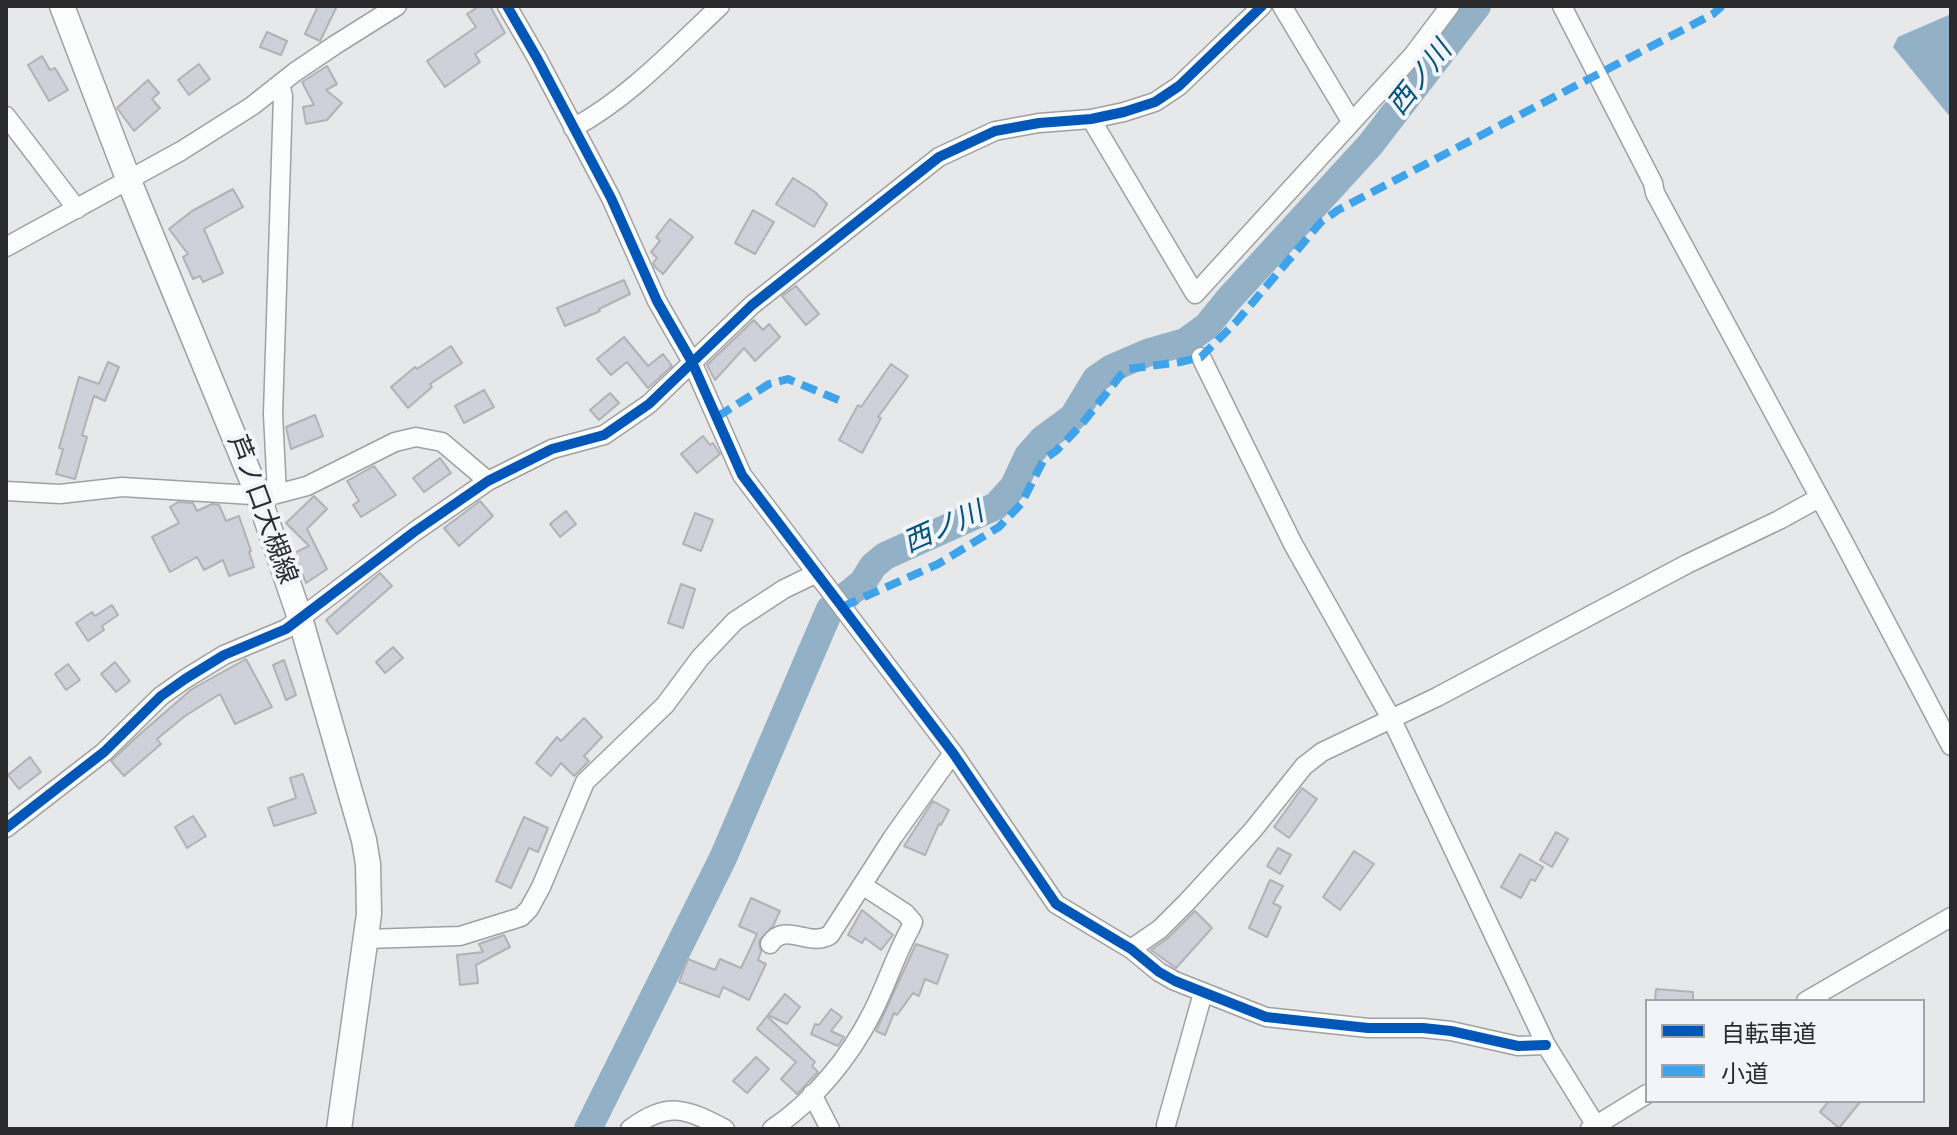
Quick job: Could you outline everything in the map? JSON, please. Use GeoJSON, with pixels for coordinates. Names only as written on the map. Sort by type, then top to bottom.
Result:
{"type":"FeatureCollection","features":[{"type":"Feature","properties":{"kind":"main road","name":"芦ノ口大槻線"},"geometry":{"type":"LineString","coordinates":[[62,6],[129,181],[267,495],[350,790],[368,864],[370,890],[339,1129]]}},
{"type":"Feature","properties":{"kind":"street"},"geometry":{"type":"LineString","coordinates":[[6,247],[129,181],[252,106],[397,6]]}},
{"type":"Feature","properties":{"kind":"street"},"geometry":{"type":"LineString","coordinates":[[507,6],[628,230],[657,301],[692,362],[742,475],[953,753],[1056,904],[1131,949],[1159,972],[1266,1017],[1368,1028],[1423,1028],[1518,1046],[1546,1045]]}},
{"type":"Feature","properties":{"kind":"street"},"geometry":{"type":"LineString","coordinates":[[573,128],[615,101],[720,6]]}},
{"type":"Feature","properties":{"kind":"street"},"geometry":{"type":"LineString","coordinates":[[6,828],[104,752],[161,696],[185,679],[224,655],[286,629],[414,532],[488,481],[552,449],[604,435],[649,404],[784,278],[939,157],[995,131],[1039,123],[1091,119],[1142,107],[1167,94],[1262,6]]}},
{"type":"Feature","properties":{"kind":"street"},"geometry":{"type":"LineString","coordinates":[[1282,6],[1351,121]]}},
{"type":"Feature","properties":{"kind":"street"},"geometry":{"type":"LineString","coordinates":[[1091,119],[1195,294],[1413,55],[1450,6]]}},
{"type":"Feature","properties":{"kind":"street"},"geometry":{"type":"LineString","coordinates":[[1562,6],[1653,183],[1655,193],[1951,746]]}},
{"type":"Feature","properties":{"kind":"street"},"geometry":{"type":"LineString","coordinates":[[267,495],[273,414],[283,96],[280,84]]}},
{"type":"Feature","properties":{"kind":"street"},"geometry":{"type":"LineString","coordinates":[[6,116],[77,209]]}},
{"type":"Feature","properties":{"kind":"street"},"geometry":{"type":"LineString","coordinates":[[1201,357],[1293,544],[1392,720],[1546,1045],[1595,1128],[1645,1095]]}},
{"type":"Feature","properties":{"kind":"street"},"geometry":{"type":"LineString","coordinates":[[6,491],[60,494],[122,487],[267,495],[307,486],[395,442],[416,437],[442,442],[488,481]]}},
{"type":"Feature","properties":{"kind":"street"},"geometry":{"type":"LineString","coordinates":[[1131,949],[1160,929],[1223,865],[1304,766],[1322,752],[1392,720],[1819,498]]}},
{"type":"Feature","properties":{"kind":"street"},"geometry":{"type":"LineString","coordinates":[[366,939],[460,936],[521,917],[541,887],[585,782],[665,705],[700,658],[735,621],[784,589],[815,574]]}},
{"type":"Feature","properties":{"kind":"street"},"geometry":{"type":"LineString","coordinates":[[770,944],[777,934],[784,932],[815,940],[824,939],[834,930],[953,753]]}},
{"type":"Feature","properties":{"kind":"street"},"geometry":{"type":"LineString","coordinates":[[772,1129],[788,1119],[812,1094],[860,1036],[913,922],[905,913],[862,885]]}},
{"type":"Feature","properties":{"kind":"street"},"geometry":{"type":"LineString","coordinates":[[1809,999],[1951,917]]}},
{"type":"Feature","properties":{"kind":"street"},"geometry":{"type":"LineString","coordinates":[[1166,1125],[1203,993]]}},
{"type":"Feature","properties":{"kind":"street"},"geometry":{"type":"LineString","coordinates":[[812,1094],[830,1129]]}},
{"type":"Feature","properties":{"kind":"street"},"geometry":{"type":"LineString","coordinates":[[630,1129],[648,1115],[676,1109],[705,1118],[725,1129]]}},
{"type":"Feature","properties":{"kind":"water"},"geometry":{"type":"Polygon","coordinates":[[[1951,14],[1951,118],[1893,47],[1898,37],[1951,14]]]}},
{"type":"Feature","properties":{"kind":"building"},"geometry":{"type":"Polygon","coordinates":[[[318,6],[337,6],[320,41],[305,34],[318,6]]]}},
{"type":"Feature","properties":{"kind":"building"},"geometry":{"type":"Polygon","coordinates":[[[479,6],[490,6],[505,33],[475,54],[480,62],[445,87],[427,61],[476,27],[467,14],[479,6]]]}},
{"type":"Feature","properties":{"kind":"building"},"geometry":{"type":"Polygon","coordinates":[[[267,32],[287,41],[281,55],[260,47],[267,32]]]}},
{"type":"Feature","properties":{"kind":"building"},"geometry":{"type":"Polygon","coordinates":[[[42,56],[50,70],[55,68],[68,90],[49,101],[28,65],[42,56]]]}},
{"type":"Feature","properties":{"kind":"building"},"geometry":{"type":"Polygon","coordinates":[[[199,64],[210,79],[189,95],[178,80],[199,64]]]}},
{"type":"Feature","properties":{"kind":"building"},"geometry":{"type":"Polygon","coordinates":[[[327,66],[337,84],[326,90],[342,103],[327,120],[306,124],[303,107],[314,105],[302,82],[327,66]]]}},
{"type":"Feature","properties":{"kind":"building"},"geometry":{"type":"Polygon","coordinates":[[[148,80],[159,93],[152,99],[160,108],[134,131],[117,108],[148,80]]]}},
{"type":"Feature","properties":{"kind":"building"},"geometry":{"type":"Polygon","coordinates":[[[793,178],[827,204],[814,227],[776,204],[793,178]]]}},
{"type":"Feature","properties":{"kind":"building"},"geometry":{"type":"Polygon","coordinates":[[[233,189],[243,207],[204,229],[223,273],[203,282],[200,276],[193,279],[183,257],[188,254],[169,229],[192,211],[233,189]]]}},
{"type":"Feature","properties":{"kind":"building"},"geometry":{"type":"Polygon","coordinates":[[[753,210],[774,222],[755,254],[735,243],[753,210]]]}},
{"type":"Feature","properties":{"kind":"building"},"geometry":{"type":"Polygon","coordinates":[[[670,219],[693,237],[663,274],[655,267],[653,263],[657,258],[651,252],[660,241],[656,237],[670,219]]]}},
{"type":"Feature","properties":{"kind":"building"},"geometry":{"type":"Polygon","coordinates":[[[624,280],[630,294],[565,326],[557,308],[624,280]]]}},
{"type":"Feature","properties":{"kind":"building"},"geometry":{"type":"Polygon","coordinates":[[[796,286],[819,314],[806,325],[782,296],[796,286]]]}},
{"type":"Feature","properties":{"kind":"building"},"geometry":{"type":"Polygon","coordinates":[[[754,320],[763,330],[769,324],[780,337],[755,361],[744,348],[715,380],[707,365],[754,320]]]}},
{"type":"Feature","properties":{"kind":"building"},"geometry":{"type":"Polygon","coordinates":[[[624,337],[648,366],[663,354],[672,366],[648,388],[627,362],[611,375],[597,359],[624,337]]]}},
{"type":"Feature","properties":{"kind":"building"},"geometry":{"type":"Polygon","coordinates":[[[451,346],[462,363],[430,384],[432,387],[408,408],[391,387],[415,367],[417,369],[451,346]]]}},
{"type":"Feature","properties":{"kind":"building"},"geometry":{"type":"Polygon","coordinates":[[[108,362],[119,367],[105,401],[94,396],[82,435],[87,437],[75,479],[56,474],[63,449],[59,448],[79,377],[99,384],[108,362]]]}},
{"type":"Feature","properties":{"kind":"building"},"geometry":{"type":"Polygon","coordinates":[[[891,364],[908,376],[878,417],[881,418],[862,453],[839,440],[858,405],[861,407],[891,364]]]}},
{"type":"Feature","properties":{"kind":"building"},"geometry":{"type":"Polygon","coordinates":[[[484,390],[494,407],[464,423],[455,406],[484,390]]]}},
{"type":"Feature","properties":{"kind":"building"},"geometry":{"type":"Polygon","coordinates":[[[610,393],[619,403],[599,420],[590,410],[610,393]]]}},
{"type":"Feature","properties":{"kind":"building"},"geometry":{"type":"Polygon","coordinates":[[[315,415],[323,436],[291,449],[286,427],[315,415]]]}},
{"type":"Feature","properties":{"kind":"building"},"geometry":{"type":"Polygon","coordinates":[[[703,436],[710,445],[713,443],[720,454],[697,473],[681,454],[703,436]]]}},
{"type":"Feature","properties":{"kind":"building"},"geometry":{"type":"Polygon","coordinates":[[[440,458],[451,473],[424,492],[413,478],[440,458]]]}},
{"type":"Feature","properties":{"kind":"building"},"geometry":{"type":"Polygon","coordinates":[[[374,466],[396,495],[361,517],[353,505],[359,501],[347,481],[374,466]]]}},
{"type":"Feature","properties":{"kind":"building"},"geometry":{"type":"Polygon","coordinates":[[[314,496],[327,509],[307,529],[327,569],[306,583],[294,553],[309,546],[286,523],[314,496]]]}},
{"type":"Feature","properties":{"kind":"building"},"geometry":{"type":"Polygon","coordinates":[[[480,501],[493,516],[459,546],[444,528],[480,501]]]}},
{"type":"Feature","properties":{"kind":"building"},"geometry":{"type":"Polygon","coordinates":[[[178,502],[193,503],[197,511],[212,504],[219,505],[226,521],[239,516],[254,567],[229,576],[223,560],[204,570],[197,557],[170,572],[152,537],[179,523],[170,507],[178,502]]]}},
{"type":"Feature","properties":{"kind":"building"},"geometry":{"type":"Polygon","coordinates":[[[566,511],[576,524],[560,537],[550,524],[566,511]]]}},
{"type":"Feature","properties":{"kind":"building"},"geometry":{"type":"Polygon","coordinates":[[[695,513],[713,520],[701,551],[683,544],[695,513]]]}},
{"type":"Feature","properties":{"kind":"building"},"geometry":{"type":"Polygon","coordinates":[[[380,573],[392,586],[337,634],[326,620],[380,573]]]}},
{"type":"Feature","properties":{"kind":"building"},"geometry":{"type":"Polygon","coordinates":[[[681,584],[695,589],[683,628],[668,623],[681,584]]]}},
{"type":"Feature","properties":{"kind":"building"},"geometry":{"type":"Polygon","coordinates":[[[112,605],[118,615],[88,641],[76,623],[92,612],[95,616],[112,605]]]}},
{"type":"Feature","properties":{"kind":"building"},"geometry":{"type":"Polygon","coordinates":[[[393,647],[403,658],[385,673],[376,662],[393,647]]]}},
{"type":"Feature","properties":{"kind":"building"},"geometry":{"type":"Polygon","coordinates":[[[246,659],[272,707],[235,724],[220,694],[185,716],[157,739],[161,744],[124,776],[111,761],[192,689],[246,659]]]}},
{"type":"Feature","properties":{"kind":"building"},"geometry":{"type":"Polygon","coordinates":[[[284,660],[296,695],[286,700],[273,665],[284,660]]]}},
{"type":"Feature","properties":{"kind":"building"},"geometry":{"type":"Polygon","coordinates":[[[115,662],[130,681],[116,692],[101,674],[115,662]]]}},
{"type":"Feature","properties":{"kind":"building"},"geometry":{"type":"Polygon","coordinates":[[[68,664],[80,680],[66,690],[55,674],[68,664]]]}},
{"type":"Feature","properties":{"kind":"building"},"geometry":{"type":"Polygon","coordinates":[[[584,718],[602,737],[584,756],[589,761],[574,776],[561,763],[551,776],[536,763],[557,737],[561,741],[584,718]]]}},
{"type":"Feature","properties":{"kind":"building"},"geometry":{"type":"Polygon","coordinates":[[[30,757],[41,772],[19,789],[8,775],[30,757]]]}},
{"type":"Feature","properties":{"kind":"building"},"geometry":{"type":"Polygon","coordinates":[[[303,774],[316,813],[274,826],[268,808],[296,798],[290,778],[303,774]]]}},
{"type":"Feature","properties":{"kind":"building"},"geometry":{"type":"Polygon","coordinates":[[[1302,788],[1317,799],[1289,838],[1274,827],[1302,788]]]}},
{"type":"Feature","properties":{"kind":"building"},"geometry":{"type":"Polygon","coordinates":[[[933,801],[949,810],[925,855],[904,846],[933,801]]]}},
{"type":"Feature","properties":{"kind":"building"},"geometry":{"type":"Polygon","coordinates":[[[193,816],[206,836],[187,848],[175,827],[193,816]]]}},
{"type":"Feature","properties":{"kind":"building"},"geometry":{"type":"Polygon","coordinates":[[[524,817],[548,828],[538,852],[529,848],[511,888],[496,881],[524,817]]]}},
{"type":"Feature","properties":{"kind":"building"},"geometry":{"type":"Polygon","coordinates":[[[1556,832],[1568,839],[1552,867],[1540,860],[1556,832]]]}},
{"type":"Feature","properties":{"kind":"building"},"geometry":{"type":"Polygon","coordinates":[[[1278,848],[1291,855],[1280,874],[1267,866],[1278,848]]]}},
{"type":"Feature","properties":{"kind":"building"},"geometry":{"type":"Polygon","coordinates":[[[1354,851],[1374,864],[1340,910],[1323,897],[1354,851]]]}},
{"type":"Feature","properties":{"kind":"building"},"geometry":{"type":"Polygon","coordinates":[[[1520,854],[1543,867],[1535,881],[1531,879],[1521,898],[1501,887],[1520,854]]]}},
{"type":"Feature","properties":{"kind":"building"},"geometry":{"type":"Polygon","coordinates":[[[1270,880],[1283,886],[1273,903],[1281,907],[1267,937],[1249,928],[1270,880]]]}},
{"type":"Feature","properties":{"kind":"building"},"geometry":{"type":"Polygon","coordinates":[[[751,898],[780,911],[773,926],[759,941],[761,952],[758,960],[766,964],[749,1000],[723,987],[719,997],[679,982],[688,959],[715,970],[720,959],[741,968],[757,934],[739,926],[751,898]]]}},
{"type":"Feature","properties":{"kind":"building"},"geometry":{"type":"Polygon","coordinates":[[[862,910],[893,935],[881,950],[865,938],[862,943],[848,935],[862,910]]]}},
{"type":"Feature","properties":{"kind":"building"},"geometry":{"type":"Polygon","coordinates":[[[1195,911],[1212,928],[1176,968],[1151,950],[1195,911]]]}},
{"type":"Feature","properties":{"kind":"building"},"geometry":{"type":"Polygon","coordinates":[[[504,935],[510,947],[476,965],[478,983],[460,985],[457,955],[483,952],[479,944],[504,935]]]}},
{"type":"Feature","properties":{"kind":"building"},"geometry":{"type":"Polygon","coordinates":[[[916,944],[948,955],[937,984],[925,979],[919,996],[913,993],[897,1015],[894,1013],[885,1035],[876,1031],[916,944]]]}},
{"type":"Feature","properties":{"kind":"building"},"geometry":{"type":"Polygon","coordinates":[[[1656,989],[1693,992],[1693,999],[1655,999],[1656,989]]]}},
{"type":"Feature","properties":{"kind":"building"},"geometry":{"type":"Polygon","coordinates":[[[785,994],[800,1007],[787,1024],[768,1015],[785,994]]]}},
{"type":"Feature","properties":{"kind":"building"},"geometry":{"type":"Polygon","coordinates":[[[831,1009],[842,1017],[831,1031],[844,1037],[838,1046],[811,1034],[815,1024],[819,1025],[831,1009]]]}},
{"type":"Feature","properties":{"kind":"building"},"geometry":{"type":"Polygon","coordinates":[[[767,1016],[815,1062],[812,1066],[818,1072],[797,1094],[781,1079],[796,1062],[757,1029],[767,1016]]]}},
{"type":"Feature","properties":{"kind":"building"},"geometry":{"type":"Polygon","coordinates":[[[756,1057],[769,1069],[747,1093],[733,1081],[756,1057]]]}},
{"type":"Feature","properties":{"kind":"building"},"geometry":{"type":"Polygon","coordinates":[[[1827,1103],[1859,1103],[1839,1128],[1820,1112],[1827,1103]]]}},
{"type":"Feature","properties":{"kind":"waterway","name":"西ノ川"},"geometry":{"type":"LineString","coordinates":[[588,1129],[723,858],[830,609],[863,582],[873,566],[885,556],[996,506],[1014,486],[1028,456],[1043,439],[1073,417],[1096,379],[1112,368],[1147,353],[1185,342],[1207,326],[1370,145],[1477,6]]}},
{"type":"Feature","properties":{"kind":"marked path"},"geometry":{"type":"LineString","coordinates":[[842,607],[938,564],[999,527],[1021,504],[1044,459],[1081,425],[1120,376],[1128,369],[1201,357],[1237,321],[1321,222],[1338,210],[1713,14],[1722,6]]}},
{"type":"Feature","properties":{"kind":"marked path"},"geometry":{"type":"LineString","coordinates":[[717,417],[769,384],[788,379],[846,403]]}},
{"type":"Feature","properties":{"kind":"cycle path"},"geometry":{"type":"LineString","coordinates":[[507,6],[611,198],[657,301],[692,362],[742,475],[953,753],[1056,904],[1131,949],[1175,981],[1266,1017],[1368,1028],[1423,1028],[1518,1046],[1546,1045]]}},
{"type":"Feature","properties":{"kind":"cycle path"},"geometry":{"type":"LineString","coordinates":[[6,828],[104,752],[161,696],[185,679],[224,655],[286,629],[414,532],[488,481],[552,449],[604,435],[649,404],[752,305],[939,157],[995,131],[1039,123],[1091,119],[1155,102],[1179,86],[1262,6]]}}]}
